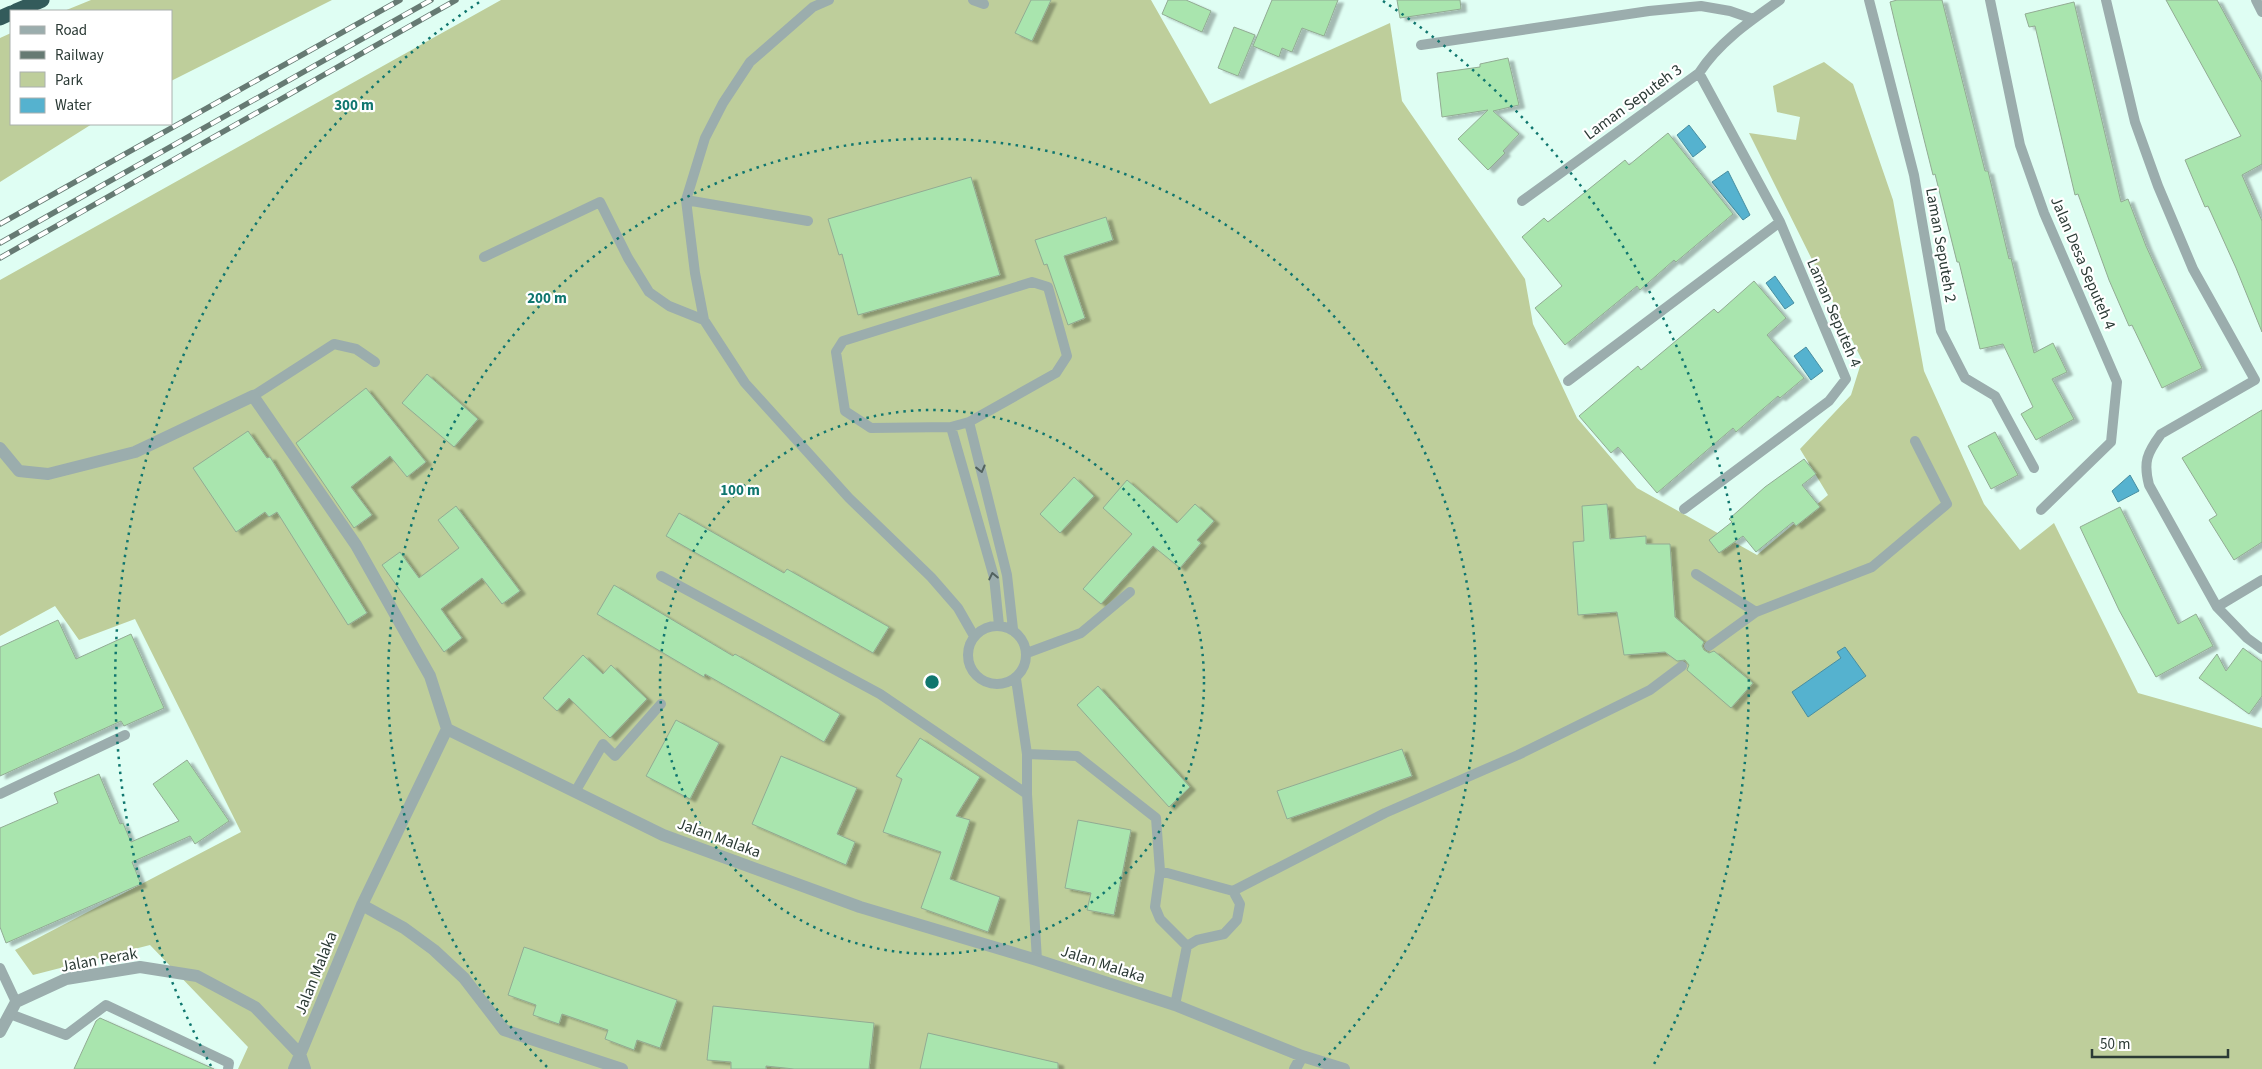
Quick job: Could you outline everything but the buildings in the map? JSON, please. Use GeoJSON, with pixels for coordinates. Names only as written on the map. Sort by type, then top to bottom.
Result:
{"type":"FeatureCollection","features":[{"type":"Feature","properties":{"kind":"highway"},"geometry":{"type":"LineString","coordinates":[[18,10],[42,0]]}},
{"type":"Feature","properties":{"kind":"street"},"geometry":{"type":"LineString","coordinates":[[0,448],[19,471],[48,474],[135,452],[254,396],[361,553],[430,676],[447,729]]}},
{"type":"Feature","properties":{"kind":"street","name":"Jalan Malaka"},"geometry":{"type":"LineString","coordinates":[[294,1069],[362,905],[447,729],[663,835],[851,904],[1037,960],[1175,1005],[1302,1056],[1344,1069]]}},
{"type":"Feature","properties":{"kind":"street"},"geometry":{"type":"LineString","coordinates":[[362,905],[404,928],[434,950],[464,978],[504,1030],[622,1069]]}},
{"type":"Feature","properties":{"kind":"street","name":"Jalan Perak"},"geometry":{"type":"LineString","coordinates":[[13,1008],[66,979],[140,967],[197,976],[255,1007],[300,1054],[305,1069]]}},
{"type":"Feature","properties":{"kind":"street"},"geometry":{"type":"LineString","coordinates":[[0,1032],[13,1008]]}},
{"type":"Feature","properties":{"kind":"street"},"geometry":{"type":"LineString","coordinates":[[1294,1069],[1302,1056]]}},
{"type":"Feature","properties":{"kind":"lane"},"geometry":{"type":"LineString","coordinates":[[829,0],[813,7],[750,62],[723,102],[705,138],[686,200],[695,272],[704,320],[745,383],[849,498],[931,577],[958,608],[974,636]]}},
{"type":"Feature","properties":{"kind":"lane"},"geometry":{"type":"LineString","coordinates":[[973,0],[984,4]]}},
{"type":"Feature","properties":{"kind":"lane","name":"Laman Seputeh 3"},"geometry":{"type":"LineString","coordinates":[[1522,201],[1699,73],[1710,56],[1753,19],[1780,0]]}},
{"type":"Feature","properties":{"kind":"lane","name":"Laman Seputeh 2"},"geometry":{"type":"LineString","coordinates":[[1869,0],[1914,175],[1941,331],[1964,378],[1994,396],[2034,468]]}},
{"type":"Feature","properties":{"kind":"lane","name":"Jalan Desa Seputeh 4"},"geometry":{"type":"LineString","coordinates":[[1990,0],[2020,145],[2044,213],[2117,382],[2110,442],[2041,510]]}},
{"type":"Feature","properties":{"kind":"lane"},"geometry":{"type":"LineString","coordinates":[[2106,0],[2135,122],[2158,186],[2193,269],[2259,378],[2161,434],[2148,456],[2145,469],[2149,485],[2217,607],[2247,638],[2262,649]]}},
{"type":"Feature","properties":{"kind":"lane"},"geometry":{"type":"LineString","coordinates":[[2256,0],[2262,12]]}},
{"type":"Feature","properties":{"kind":"lane"},"geometry":{"type":"LineString","coordinates":[[1421,45],[1649,11],[1701,6],[1730,11],[1753,19]]}},
{"type":"Feature","properties":{"kind":"lane","name":"Laman Seputeh 4"},"geometry":{"type":"LineString","coordinates":[[1684,509],[1829,401],[1846,378],[1780,222],[1699,73]]}},
{"type":"Feature","properties":{"kind":"lane"},"geometry":{"type":"LineString","coordinates":[[686,200],[808,221]]}},
{"type":"Feature","properties":{"kind":"lane"},"geometry":{"type":"LineString","coordinates":[[484,257],[600,202],[628,258],[649,292],[669,306],[704,320]]}},
{"type":"Feature","properties":{"kind":"lane"},"geometry":{"type":"LineString","coordinates":[[1568,381],[1780,222]]}},
{"type":"Feature","properties":{"kind":"lane"},"geometry":{"type":"LineString","coordinates":[[1032,282],[1048,287],[1067,356],[1056,373],[969,422],[951,427],[871,428],[846,411],[836,352],[843,340],[1032,282]]}},
{"type":"Feature","properties":{"kind":"lane"},"geometry":{"type":"LineString","coordinates":[[254,396],[334,344],[356,349],[374,362]]}},
{"type":"Feature","properties":{"kind":"lane"},"geometry":{"type":"LineString","coordinates":[[969,422],[1007,575],[1013,629]]}},
{"type":"Feature","properties":{"kind":"lane"},"geometry":{"type":"LineString","coordinates":[[951,427],[994,577],[999,625]]}},
{"type":"Feature","properties":{"kind":"lane"},"geometry":{"type":"LineString","coordinates":[[1710,646],[1756,612],[1872,567],[1947,504],[1915,441]]}},
{"type":"Feature","properties":{"kind":"lane"},"geometry":{"type":"LineString","coordinates":[[1696,574],[1756,612]]}},
{"type":"Feature","properties":{"kind":"lane"},"geometry":{"type":"LineString","coordinates":[[661,576],[880,694],[1027,794]]}},
{"type":"Feature","properties":{"kind":"lane"},"geometry":{"type":"LineString","coordinates":[[2217,607],[2262,580]]}},
{"type":"Feature","properties":{"kind":"lane"},"geometry":{"type":"LineString","coordinates":[[1027,653],[1081,633],[1130,592]]}},
{"type":"Feature","properties":{"kind":"lane"},"geometry":{"type":"LineString","coordinates":[[999,625],[1013,629],[1023,639],[1027,653],[1024,667],[1016,679],[1002,684],[988,684],[976,676],[969,664],[968,649],[974,636],[985,627],[999,625]]}},
{"type":"Feature","properties":{"kind":"lane"},"geometry":{"type":"LineString","coordinates":[[1160,871],[1233,891],[1385,813],[1518,756],[1650,690],[1682,666]]}},
{"type":"Feature","properties":{"kind":"lane"},"geometry":{"type":"LineString","coordinates":[[1016,679],[1027,754],[1027,794],[1037,960]]}},
{"type":"Feature","properties":{"kind":"lane"},"geometry":{"type":"LineString","coordinates":[[575,792],[603,744],[615,756],[661,704]]}},
{"type":"Feature","properties":{"kind":"lane"},"geometry":{"type":"LineString","coordinates":[[0,794],[125,735]]}},
{"type":"Feature","properties":{"kind":"lane"},"geometry":{"type":"LineString","coordinates":[[1027,754],[1077,756],[1156,818],[1160,871],[1155,907],[1160,918],[1187,946]]}},
{"type":"Feature","properties":{"kind":"lane"},"geometry":{"type":"LineString","coordinates":[[1175,1005],[1187,946],[1197,940],[1224,934],[1237,920],[1240,904],[1233,891]]}},
{"type":"Feature","properties":{"kind":"lane"},"geometry":{"type":"LineString","coordinates":[[0,968],[13,1008],[66,1035],[106,1005],[229,1063],[228,1069]]}},
{"type":"Feature","properties":{"kind":"green space"},"geometry":{"type":"Polygon","coordinates":[[[91,0],[332,0],[172,80],[172,10],[66,10],[91,0]]]}},
{"type":"Feature","properties":{"kind":"green space"},"geometry":{"type":"Polygon","coordinates":[[[501,0],[1151,0],[1210,104],[1390,23],[1402,101],[1525,279],[1533,324],[1577,418],[1637,488],[1757,555],[1828,495],[1800,449],[1851,395],[1862,360],[1749,133],[1796,140],[1800,117],[1777,112],[1773,86],[1824,62],[1853,84],[1893,200],[1924,371],[1984,504],[2020,550],[2054,523],[2138,693],[2262,728],[2262,1069],[238,1069],[248,1047],[150,945],[33,975],[15,950],[241,832],[135,619],[79,640],[55,606],[0,636],[0,280],[501,0]]]}},
{"type":"Feature","properties":{"kind":"green space"},"geometry":{"type":"Polygon","coordinates":[[[10,33],[10,125],[90,125],[0,182],[0,38],[10,33]]]}},
{"type":"Feature","properties":{"kind":"water"},"geometry":{"type":"Polygon","coordinates":[[[1689,125],[1706,147],[1693,157],[1677,135],[1689,125]]]}},
{"type":"Feature","properties":{"kind":"water"},"geometry":{"type":"Polygon","coordinates":[[[1728,171],[1750,215],[1743,220],[1712,182],[1728,171]]]}},
{"type":"Feature","properties":{"kind":"water"},"geometry":{"type":"Polygon","coordinates":[[[1775,276],[1794,303],[1785,309],[1766,283],[1775,276]]]}},
{"type":"Feature","properties":{"kind":"water"},"geometry":{"type":"Polygon","coordinates":[[[1806,347],[1823,371],[1811,380],[1794,356],[1806,347]]]}},
{"type":"Feature","properties":{"kind":"water"},"geometry":{"type":"Polygon","coordinates":[[[2130,475],[2139,491],[2118,502],[2112,491],[2130,475]]]}},
{"type":"Feature","properties":{"kind":"water"},"geometry":{"type":"Polygon","coordinates":[[[1845,647],[1866,676],[1808,717],[1792,692],[1841,658],[1837,652],[1845,647]]]}},
{"type":"Feature","properties":{"kind":"railway"},"geometry":{"type":"LineString","coordinates":[[0,224],[400,0]]}},
{"type":"Feature","properties":{"kind":"railway"},"geometry":{"type":"LineString","coordinates":[[0,243],[431,0]]}},
{"type":"Feature","properties":{"kind":"railway"},"geometry":{"type":"LineString","coordinates":[[0,258],[456,0]]}}]}
